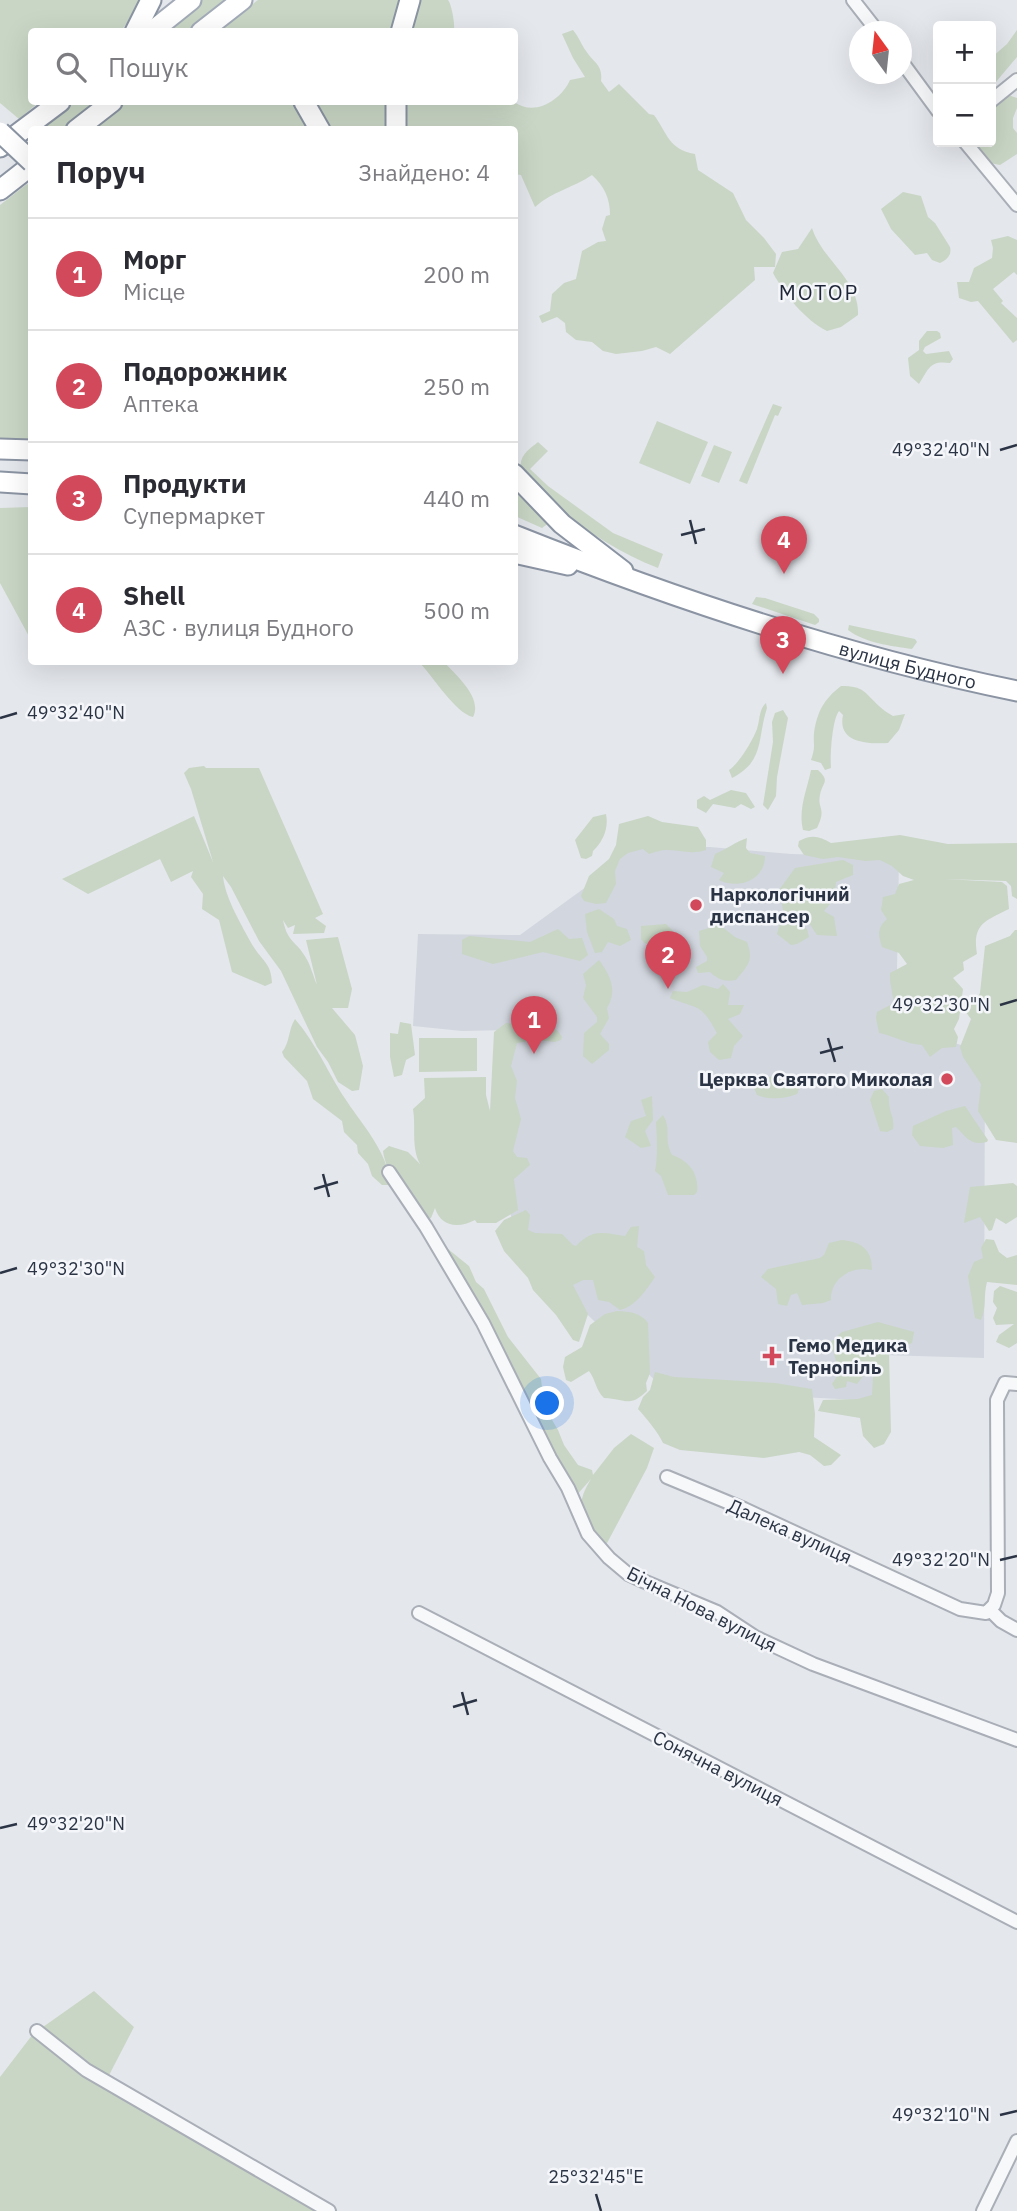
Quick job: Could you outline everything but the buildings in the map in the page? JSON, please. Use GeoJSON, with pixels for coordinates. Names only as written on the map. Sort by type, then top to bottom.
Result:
{"type":"FeatureCollection","features":[{"type":"Feature","properties":{"kind":"main road"},"geometry":{"type":"LineString","coordinates":[[137,28],[151,0]]}},
{"type":"Feature","properties":{"kind":"main road"},"geometry":{"type":"LineString","coordinates":[[156,28],[191,0]]}},
{"type":"Feature","properties":{"kind":"main road"},"geometry":{"type":"LineString","coordinates":[[206,28],[242,0]]}},
{"type":"Feature","properties":{"kind":"main road"},"geometry":{"type":"LineString","coordinates":[[402,28],[410,0]]}},
{"type":"Feature","properties":{"kind":"main road"},"geometry":{"type":"LineString","coordinates":[[0,147],[56,105]]}},
{"type":"Feature","properties":{"kind":"main road"},"geometry":{"type":"LineString","coordinates":[[81,126],[108,105]]}},
{"type":"Feature","properties":{"kind":"main road"},"geometry":{"type":"LineString","coordinates":[[306,105],[318,126]]}},
{"type":"Feature","properties":{"kind":"main road"},"geometry":{"type":"LineString","coordinates":[[396,105],[396,126]]}},
{"type":"Feature","properties":{"kind":"main road"},"geometry":{"type":"LineString","coordinates":[[0,132],[28,159]]}},
{"type":"Feature","properties":{"kind":"main road"},"geometry":{"type":"LineString","coordinates":[[0,190],[28,166]]}},
{"type":"Feature","properties":{"kind":"main road"},"geometry":{"type":"LineString","coordinates":[[0,449],[28,450]]}},
{"type":"Feature","properties":{"kind":"main road"},"geometry":{"type":"LineString","coordinates":[[518,478],[562,524],[638,582]]}},
{"type":"Feature","properties":{"kind":"main road"},"geometry":{"type":"LineString","coordinates":[[0,482],[28,484]]}},
{"type":"Feature","properties":{"kind":"main road"},"geometry":{"type":"LineString","coordinates":[[518,537],[602,570]]}},
{"type":"Feature","properties":{"kind":"main road"},"geometry":{"type":"LineString","coordinates":[[518,554],[602,570]]}},
{"type":"Feature","properties":{"kind":"main road","name":"вулиця Будного"},"geometry":{"type":"LineString","coordinates":[[602,570],[853,652],[953,678],[1017,691]]}},
{"type":"Feature","properties":{"kind":"street"},"geometry":{"type":"LineString","coordinates":[[853,0],[869,21]]}},
{"type":"Feature","properties":{"kind":"street"},"geometry":{"type":"LineString","coordinates":[[912,77],[933,104]]}},
{"type":"Feature","properties":{"kind":"street"},"geometry":{"type":"LineString","coordinates":[[996,97],[1017,80]]}},
{"type":"Feature","properties":{"kind":"street"},"geometry":{"type":"LineString","coordinates":[[969,147],[1017,205]]}},
{"type":"Feature","properties":{"kind":"street","name":"Бічна Нова вулиця"},"geometry":{"type":"LineString","coordinates":[[390,1172],[483,1323],[568,1489],[588,1534],[609,1558],[628,1574],[717,1612],[755,1637],[813,1664],[1017,1740]]}},
{"type":"Feature","properties":{"kind":"street"},"geometry":{"type":"LineString","coordinates":[[1017,1384],[1005,1383],[997,1400],[998,1594],[989,1610],[1017,1630]]}},
{"type":"Feature","properties":{"kind":"street","name":"Далека вулиця"},"geometry":{"type":"LineString","coordinates":[[667,1477],[757,1515],[960,1609],[975,1613],[986,1613],[989,1610]]}},
{"type":"Feature","properties":{"kind":"street","name":"Сонячна вулиця"},"geometry":{"type":"LineString","coordinates":[[419,1613],[1017,1922]]}},
{"type":"Feature","properties":{"kind":"street"},"geometry":{"type":"LineString","coordinates":[[37,2031],[86,2070],[329,2211]]}},
{"type":"Feature","properties":{"kind":"street"},"geometry":{"type":"LineString","coordinates":[[983,2211],[1017,2141]]}},
{"type":"Feature","properties":{"kind":"shaded area"},"geometry":{"type":"Polygon","coordinates":[[[618,847],[710,847],[791,854],[899,857],[896,1026],[985,1052],[984,1358],[883,1355],[878,1401],[665,1390],[556,1284],[513,1226],[503,1175],[508,1030],[462,1031],[413,1026],[418,934],[520,935],[601,876],[618,847]]]}},
{"type":"Feature","properties":{"kind":"green space"},"geometry":{"type":"Polygon","coordinates":[[[0,0],[140,0],[123,28],[28,28],[28,105],[35,105],[19,119],[0,103],[0,0]]]}},
{"type":"Feature","properties":{"kind":"green space"},"geometry":{"type":"Polygon","coordinates":[[[201,0],[232,0],[196,28],[165,28],[201,0]]]}},
{"type":"Feature","properties":{"kind":"green space"},"geometry":{"type":"Polygon","coordinates":[[[258,0],[401,0],[394,28],[221,28],[258,0]]]}},
{"type":"Feature","properties":{"kind":"green space"},"geometry":{"type":"Polygon","coordinates":[[[416,0],[448,0],[454,28],[406,28],[416,0]]]}},
{"type":"Feature","properties":{"kind":"green space"},"geometry":{"type":"Polygon","coordinates":[[[573,30],[599,68],[601,81],[609,92],[619,84],[649,114],[654,115],[674,144],[695,154],[698,170],[733,193],[746,220],[776,254],[775,267],[754,267],[755,280],[670,354],[656,347],[616,354],[603,351],[592,342],[576,340],[566,332],[565,323],[557,317],[542,323],[539,316],[550,311],[552,294],[564,283],[576,279],[582,251],[598,242],[606,241],[602,229],[606,216],[610,215],[609,203],[603,188],[592,175],[535,207],[521,175],[518,174],[518,126],[406,126],[399,105],[518,104],[530,108],[554,100],[570,80],[585,77],[562,34],[573,30]]]}},
{"type":"Feature","properties":{"kind":"green space"},"geometry":{"type":"Polygon","coordinates":[[[1017,30],[1017,57],[996,82],[996,54],[1017,30]]]}},
{"type":"Feature","properties":{"kind":"green space"},"geometry":{"type":"Polygon","coordinates":[[[1008,95],[1017,98],[1013,128],[1017,133],[1017,154],[1000,165],[990,163],[975,147],[996,147],[996,103],[1008,95]]]}},
{"type":"Feature","properties":{"kind":"green space"},"geometry":{"type":"Polygon","coordinates":[[[66,105],[99,105],[71,126],[40,126],[66,105]]]}},
{"type":"Feature","properties":{"kind":"green space"},"geometry":{"type":"Polygon","coordinates":[[[123,105],[300,105],[311,126],[95,126],[123,105]]]}},
{"type":"Feature","properties":{"kind":"green space"},"geometry":{"type":"Polygon","coordinates":[[[313,105],[385,105],[385,126],[324,126],[313,105]]]}},
{"type":"Feature","properties":{"kind":"green space"},"geometry":{"type":"Polygon","coordinates":[[[28,185],[28,443],[0,442],[0,205],[28,185]]]}},
{"type":"Feature","properties":{"kind":"green space"},"geometry":{"type":"Polygon","coordinates":[[[903,192],[921,196],[928,217],[950,247],[950,255],[943,262],[932,260],[927,253],[915,255],[891,229],[881,209],[903,192]]]}},
{"type":"Feature","properties":{"kind":"green space"},"geometry":{"type":"Polygon","coordinates":[[[812,228],[853,291],[857,303],[858,315],[841,327],[827,331],[796,306],[773,273],[782,252],[798,249],[812,228]]]}},
{"type":"Feature","properties":{"kind":"green space"},"geometry":{"type":"Polygon","coordinates":[[[1008,236],[1017,240],[1017,275],[1014,272],[993,289],[1003,301],[1001,303],[1017,318],[1017,340],[1013,343],[978,301],[959,298],[957,282],[969,282],[974,268],[992,258],[991,240],[1008,236]]]}},
{"type":"Feature","properties":{"kind":"green space"},"geometry":{"type":"Polygon","coordinates":[[[927,331],[937,331],[941,338],[923,351],[926,354],[949,351],[953,359],[950,363],[931,366],[919,384],[910,376],[908,358],[919,350],[919,341],[927,331]]]}},
{"type":"Feature","properties":{"kind":"green space"},"geometry":{"type":"Polygon","coordinates":[[[773,404],[782,407],[778,416],[775,415],[747,484],[739,481],[773,404]]]}},
{"type":"Feature","properties":{"kind":"green space"},"geometry":{"type":"Polygon","coordinates":[[[657,421],[708,442],[690,484],[639,463],[657,421]]]}},
{"type":"Feature","properties":{"kind":"green space"},"geometry":{"type":"Polygon","coordinates":[[[538,442],[548,451],[530,469],[548,486],[613,533],[663,554],[658,568],[592,533],[562,510],[526,476],[521,467],[522,459],[538,442]]]}},
{"type":"Feature","properties":{"kind":"green space"},"geometry":{"type":"Polygon","coordinates":[[[714,445],[732,452],[719,483],[701,476],[714,445]]]}},
{"type":"Feature","properties":{"kind":"green space"},"geometry":{"type":"Polygon","coordinates":[[[518,490],[549,523],[542,528],[518,517],[518,490]]]}},
{"type":"Feature","properties":{"kind":"green space"},"geometry":{"type":"Polygon","coordinates":[[[28,507],[28,634],[0,583],[0,508],[28,507]]]}},
{"type":"Feature","properties":{"kind":"green space"},"geometry":{"type":"Polygon","coordinates":[[[756,597],[814,614],[819,622],[815,625],[752,604],[756,597]]]}},
{"type":"Feature","properties":{"kind":"green space"},"geometry":{"type":"Polygon","coordinates":[[[849,625],[915,639],[917,642],[912,649],[878,643],[848,630],[849,625]]]}},
{"type":"Feature","properties":{"kind":"green space"},"geometry":{"type":"Polygon","coordinates":[[[421,665],[447,665],[471,695],[475,710],[473,717],[452,702],[421,665]]]}},
{"type":"Feature","properties":{"kind":"green space"},"geometry":{"type":"Polygon","coordinates":[[[841,686],[855,687],[863,691],[893,716],[905,714],[899,730],[888,743],[872,743],[849,736],[842,724],[843,715],[839,711],[833,730],[831,768],[825,770],[821,763],[811,760],[815,725],[826,701],[841,686]]]}},
{"type":"Feature","properties":{"kind":"green space"},"geometry":{"type":"Polygon","coordinates":[[[766,703],[755,757],[743,771],[732,778],[729,770],[741,758],[752,739],[766,703]]]}},
{"type":"Feature","properties":{"kind":"green space"},"geometry":{"type":"Polygon","coordinates":[[[783,710],[788,718],[776,796],[768,810],[763,805],[773,742],[772,722],[775,713],[783,710]]]}},
{"type":"Feature","properties":{"kind":"green space"},"geometry":{"type":"Polygon","coordinates":[[[189,768],[259,768],[323,914],[315,918],[326,926],[324,933],[293,934],[295,925],[288,928],[283,920],[290,938],[308,961],[317,985],[306,940],[338,937],[352,989],[348,1008],[332,1008],[355,1035],[363,1066],[359,1090],[352,1091],[338,1082],[317,1047],[281,971],[259,941],[223,876],[235,912],[270,971],[272,983],[265,986],[232,972],[219,920],[202,909],[203,894],[191,877],[193,871],[171,882],[160,859],[88,894],[62,879],[194,816],[213,862],[184,773],[189,768]]]}},
{"type":"Feature","properties":{"kind":"green space"},"geometry":{"type":"Polygon","coordinates":[[[811,770],[818,770],[825,782],[819,800],[822,812],[820,821],[817,828],[809,831],[803,830],[802,815],[811,770]]]}},
{"type":"Feature","properties":{"kind":"green space"},"geometry":{"type":"Polygon","coordinates":[[[731,790],[746,793],[755,807],[751,809],[741,804],[735,808],[713,804],[706,813],[697,808],[697,800],[704,796],[710,800],[731,790]]]}},
{"type":"Feature","properties":{"kind":"green space"},"geometry":{"type":"Polygon","coordinates":[[[606,814],[606,829],[600,843],[592,856],[581,858],[575,840],[593,817],[606,814]]]}},
{"type":"Feature","properties":{"kind":"green space"},"geometry":{"type":"Polygon","coordinates":[[[648,816],[662,822],[698,827],[706,840],[706,850],[664,850],[649,854],[643,849],[628,853],[620,859],[615,871],[616,884],[606,903],[584,901],[581,896],[589,876],[609,859],[616,845],[619,824],[648,816]]]}},
{"type":"Feature","properties":{"kind":"green space"},"geometry":{"type":"Polygon","coordinates":[[[900,835],[948,844],[1017,843],[1017,899],[1012,896],[1011,886],[1006,881],[944,879],[1002,882],[1007,886],[1009,909],[982,925],[977,936],[977,954],[963,962],[964,970],[953,978],[963,989],[959,1019],[954,1029],[958,1037],[956,1047],[942,1048],[930,1057],[922,1045],[879,1033],[876,1018],[877,1012],[894,1003],[890,973],[907,964],[899,953],[882,947],[879,932],[887,919],[881,910],[883,897],[895,894],[899,884],[914,880],[903,876],[880,860],[838,857],[823,859],[804,855],[798,846],[799,841],[811,837],[819,837],[831,843],[900,835]]]}},
{"type":"Feature","properties":{"kind":"green space"},"geometry":{"type":"Polygon","coordinates":[[[747,838],[746,848],[750,853],[765,856],[761,871],[750,881],[742,883],[719,880],[724,873],[711,867],[715,854],[747,838]]]}},
{"type":"Feature","properties":{"kind":"green space"},"geometry":{"type":"Polygon","coordinates":[[[843,860],[853,865],[853,875],[836,882],[834,899],[824,911],[834,917],[837,936],[817,935],[807,920],[799,924],[807,929],[809,937],[791,945],[777,934],[783,910],[779,890],[795,868],[843,860]]]}},
{"type":"Feature","properties":{"kind":"green space"},"geometry":{"type":"Polygon","coordinates":[[[599,909],[614,919],[617,926],[627,929],[631,940],[620,946],[608,942],[602,952],[595,953],[587,932],[585,914],[599,909]]]}},
{"type":"Feature","properties":{"kind":"green space"},"geometry":{"type":"Polygon","coordinates":[[[666,924],[672,930],[678,949],[673,956],[662,958],[656,946],[644,943],[641,939],[641,926],[666,924]]]}},
{"type":"Feature","properties":{"kind":"green space"},"geometry":{"type":"Polygon","coordinates":[[[721,926],[747,942],[749,962],[736,980],[722,980],[710,972],[698,973],[696,967],[707,961],[700,946],[699,931],[721,926]]]}},
{"type":"Feature","properties":{"kind":"green space"},"geometry":{"type":"Polygon","coordinates":[[[558,929],[569,939],[582,938],[588,955],[580,961],[543,952],[493,964],[462,954],[462,940],[469,936],[530,942],[558,929]]]}},
{"type":"Feature","properties":{"kind":"green space"},"geometry":{"type":"Polygon","coordinates":[[[1015,930],[1017,1143],[996,1140],[978,1111],[981,1084],[963,1057],[960,1047],[971,1019],[965,1011],[965,1004],[976,1000],[980,993],[985,946],[1010,936],[1015,930]]]}},
{"type":"Feature","properties":{"kind":"green space"},"geometry":{"type":"Polygon","coordinates":[[[599,960],[609,977],[612,989],[607,1008],[609,1018],[600,1034],[609,1044],[609,1050],[592,1064],[583,1056],[584,1033],[597,1022],[597,1017],[583,998],[586,985],[583,974],[599,960]]]}},
{"type":"Feature","properties":{"kind":"green space"},"geometry":{"type":"Polygon","coordinates":[[[723,984],[730,992],[728,1005],[744,1005],[740,1014],[728,1019],[743,1036],[734,1046],[731,1058],[719,1060],[710,1052],[708,1042],[717,1033],[707,1016],[698,1008],[670,998],[673,991],[687,992],[703,985],[718,989],[723,984]]]}},
{"type":"Feature","properties":{"kind":"green space"},"geometry":{"type":"Polygon","coordinates":[[[295,1019],[375,1142],[386,1164],[389,1185],[382,1185],[372,1176],[368,1164],[358,1153],[357,1145],[344,1132],[342,1121],[313,1099],[307,1081],[284,1057],[282,1052],[295,1019]]]}},
{"type":"Feature","properties":{"kind":"green space"},"geometry":{"type":"Polygon","coordinates":[[[400,1022],[411,1024],[415,1055],[406,1060],[402,1075],[394,1077],[390,1057],[390,1033],[398,1034],[400,1022]]]}},
{"type":"Feature","properties":{"kind":"green space"},"geometry":{"type":"Polygon","coordinates":[[[506,1023],[544,1024],[562,1037],[555,1042],[536,1040],[517,1043],[511,1066],[517,1081],[515,1098],[521,1119],[513,1151],[517,1157],[527,1158],[530,1165],[514,1179],[518,1210],[496,1223],[477,1223],[475,1220],[457,1225],[446,1223],[435,1208],[431,1218],[425,1220],[394,1179],[383,1151],[389,1146],[408,1152],[420,1164],[415,1144],[413,1109],[425,1098],[424,1078],[486,1077],[486,1095],[490,1111],[494,1032],[506,1023]]]}},
{"type":"Feature","properties":{"kind":"green space"},"geometry":{"type":"Polygon","coordinates":[[[419,1038],[477,1038],[477,1071],[419,1072],[419,1038]]]}},
{"type":"Feature","properties":{"kind":"green space"},"geometry":{"type":"Polygon","coordinates":[[[790,1076],[797,1079],[800,1087],[797,1094],[777,1098],[757,1095],[754,1088],[758,1080],[765,1077],[790,1076]]]}},
{"type":"Feature","properties":{"kind":"green space"},"geometry":{"type":"Polygon","coordinates":[[[882,1089],[889,1097],[893,1121],[893,1129],[887,1132],[880,1131],[870,1100],[874,1091],[882,1089]]]}},
{"type":"Feature","properties":{"kind":"green space"},"geometry":{"type":"Polygon","coordinates":[[[652,1096],[653,1120],[645,1131],[651,1146],[641,1148],[625,1137],[631,1121],[646,1116],[641,1100],[652,1096]]]}},
{"type":"Feature","properties":{"kind":"green space"},"geometry":{"type":"Polygon","coordinates":[[[965,1106],[987,1142],[973,1142],[956,1127],[952,1128],[953,1145],[943,1148],[920,1146],[912,1135],[913,1126],[946,1111],[965,1106]]]}},
{"type":"Feature","properties":{"kind":"green space"},"geometry":{"type":"Polygon","coordinates":[[[663,1115],[672,1155],[688,1164],[696,1179],[697,1192],[694,1195],[668,1195],[661,1176],[655,1171],[656,1122],[663,1115]]]}},
{"type":"Feature","properties":{"kind":"green space"},"geometry":{"type":"Polygon","coordinates":[[[1013,1183],[1017,1186],[1017,1217],[1006,1224],[996,1218],[992,1230],[989,1231],[980,1217],[964,1223],[970,1187],[1013,1183]]]}},
{"type":"Feature","properties":{"kind":"green space"},"geometry":{"type":"Polygon","coordinates":[[[526,1210],[530,1215],[528,1230],[535,1233],[562,1234],[576,1246],[593,1234],[625,1236],[631,1227],[639,1226],[637,1247],[644,1251],[646,1265],[655,1277],[636,1301],[620,1310],[609,1302],[598,1300],[593,1280],[583,1280],[573,1285],[588,1314],[579,1342],[573,1340],[556,1315],[533,1290],[528,1278],[504,1251],[495,1231],[504,1220],[526,1210]]]}},
{"type":"Feature","properties":{"kind":"green space"},"geometry":{"type":"Polygon","coordinates":[[[986,1239],[994,1240],[999,1252],[1007,1258],[1017,1255],[1017,1285],[987,1282],[981,1320],[975,1318],[968,1276],[974,1262],[983,1258],[981,1248],[986,1239]]]}},
{"type":"Feature","properties":{"kind":"green space"},"geometry":{"type":"Polygon","coordinates":[[[842,1240],[860,1245],[868,1252],[872,1270],[857,1270],[844,1275],[834,1286],[831,1300],[823,1303],[802,1305],[797,1293],[791,1295],[787,1306],[778,1304],[776,1289],[761,1277],[768,1269],[820,1258],[829,1243],[842,1240]]]}},
{"type":"Feature","properties":{"kind":"green space"},"geometry":{"type":"Polygon","coordinates":[[[448,1249],[469,1266],[508,1337],[541,1379],[544,1406],[564,1445],[578,1465],[592,1470],[593,1475],[614,1448],[631,1434],[654,1448],[647,1468],[606,1545],[587,1521],[582,1508],[585,1490],[591,1479],[575,1497],[445,1253],[448,1249]]]}},
{"type":"Feature","properties":{"kind":"green space"},"geometry":{"type":"Polygon","coordinates":[[[1000,1286],[1017,1292],[1017,1343],[1009,1348],[996,1342],[999,1335],[1014,1324],[996,1325],[993,1318],[997,1308],[993,1302],[994,1291],[1000,1286]]]}},
{"type":"Feature","properties":{"kind":"green space"},"geometry":{"type":"Polygon","coordinates":[[[617,1311],[638,1315],[648,1323],[650,1373],[646,1383],[647,1391],[631,1401],[604,1398],[589,1371],[571,1382],[566,1380],[563,1367],[565,1357],[582,1347],[590,1325],[605,1314],[617,1311]]]}},
{"type":"Feature","properties":{"kind":"green space"},"geometry":{"type":"Polygon","coordinates":[[[878,1322],[914,1332],[912,1343],[889,1353],[891,1432],[884,1444],[874,1448],[863,1436],[860,1418],[818,1411],[823,1400],[858,1399],[872,1395],[874,1362],[857,1384],[847,1381],[846,1387],[835,1389],[832,1384],[839,1373],[831,1342],[842,1332],[878,1322]]]}},
{"type":"Feature","properties":{"kind":"green space"},"geometry":{"type":"Polygon","coordinates":[[[655,1372],[674,1377],[775,1383],[812,1389],[814,1437],[841,1455],[831,1465],[824,1466],[810,1455],[799,1452],[764,1458],[680,1450],[663,1443],[638,1409],[643,1397],[650,1390],[655,1372]]]}},
{"type":"Feature","properties":{"kind":"green space"},"geometry":{"type":"Polygon","coordinates":[[[94,1991],[134,2027],[105,2083],[327,2211],[0,2211],[0,2077],[33,2034],[94,1991]]]}},
{"type":"Feature","properties":{"kind":"place","name":"Shell"},"geometry":{"type":"Point","coordinates":[784,574]}},
{"type":"Feature","properties":{"kind":"place","name":"Продукти"},"geometry":{"type":"Point","coordinates":[783,674]}},
{"type":"Feature","properties":{"kind":"place","name":"Наркологічний диспансер"},"geometry":{"type":"Point","coordinates":[696,905]}},
{"type":"Feature","properties":{"kind":"place","name":"Подорожник"},"geometry":{"type":"Point","coordinates":[668,989]}},
{"type":"Feature","properties":{"kind":"place","name":"Морг"},"geometry":{"type":"Point","coordinates":[534,1054]}},
{"type":"Feature","properties":{"kind":"place","name":"Церква Святого Миколая"},"geometry":{"type":"Point","coordinates":[947,1079]}},
{"type":"Feature","properties":{"kind":"place","name":"Гемо Медика Тернопіль"},"geometry":{"type":"Point","coordinates":[772,1356]}},
{"type":"Feature","properties":{"kind":"district","name":"МОТОР"},"geometry":{"type":"Point","coordinates":[819,292]}}]}
